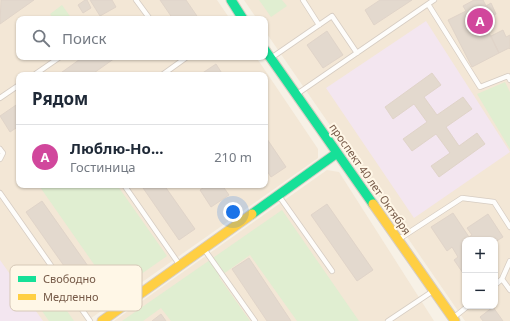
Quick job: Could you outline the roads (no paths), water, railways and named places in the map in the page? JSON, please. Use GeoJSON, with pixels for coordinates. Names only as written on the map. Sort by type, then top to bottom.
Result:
{"type":"FeatureCollection","features":[{"type":"Feature","properties":{"kind":"street"},"geometry":{"type":"LineString","coordinates":[[231,0],[241,16]]}},
{"type":"Feature","properties":{"kind":"street","name":"проспект 40 лет Октября"},"geometry":{"type":"LineString","coordinates":[[268,54],[454,319]]}},
{"type":"Feature","properties":{"kind":"street"},"geometry":{"type":"LineString","coordinates":[[142,293],[337,153]]}},
{"type":"Feature","properties":{"kind":"street"},"geometry":{"type":"LineString","coordinates":[[102,321],[116,311]]}},
{"type":"Feature","properties":{"kind":"lane"},"geometry":{"type":"LineString","coordinates":[[136,0],[148,16]]}},
{"type":"Feature","properties":{"kind":"lane"},"geometry":{"type":"LineString","coordinates":[[303,0],[319,25]]}},
{"type":"Feature","properties":{"kind":"lane"},"geometry":{"type":"LineString","coordinates":[[296,95],[434,0]]}},
{"type":"Feature","properties":{"kind":"lane"},"geometry":{"type":"LineString","coordinates":[[428,4],[480,87],[508,76],[510,80]]}},
{"type":"Feature","properties":{"kind":"lane"},"geometry":{"type":"LineString","coordinates":[[271,58],[332,16],[357,53]]}},
{"type":"Feature","properties":{"kind":"lane"},"geometry":{"type":"LineString","coordinates":[[38,72],[56,60]]}},
{"type":"Feature","properties":{"kind":"lane"},"geometry":{"type":"LineString","coordinates":[[167,72],[183,60]]}},
{"type":"Feature","properties":{"kind":"lane"},"geometry":{"type":"LineString","coordinates":[[0,98],[16,87]]}},
{"type":"Feature","properties":{"kind":"lane"},"geometry":{"type":"LineString","coordinates":[[0,149],[3,153],[0,159]]}},
{"type":"Feature","properties":{"kind":"lane"},"geometry":{"type":"LineString","coordinates":[[126,188],[180,266]]}},
{"type":"Feature","properties":{"kind":"lane"},"geometry":{"type":"LineString","coordinates":[[0,193],[51,265]]}},
{"type":"Feature","properties":{"kind":"lane"},"geometry":{"type":"LineString","coordinates":[[278,195],[332,271]]}},
{"type":"Feature","properties":{"kind":"lane"},"geometry":{"type":"LineString","coordinates":[[398,240],[462,198],[494,202],[510,227]]}},
{"type":"Feature","properties":{"kind":"lane"},"geometry":{"type":"LineString","coordinates":[[204,248],[255,321]]}},
{"type":"Feature","properties":{"kind":"lane"},"geometry":{"type":"LineString","coordinates":[[498,282],[502,279],[510,261]]}},
{"type":"Feature","properties":{"kind":"lane"},"geometry":{"type":"LineString","coordinates":[[502,279],[510,290]]}},
{"type":"Feature","properties":{"kind":"lane"},"geometry":{"type":"LineString","coordinates":[[388,321],[434,290]]}},
{"type":"Feature","properties":{"kind":"lane"},"geometry":{"type":"LineString","coordinates":[[454,319],[465,309]]}},
{"type":"Feature","properties":{"kind":"lane"},"geometry":{"type":"LineString","coordinates":[[83,311],[90,321]]}},
{"type":"Feature","properties":{"kind":"place","name":"Люблю-Но..."},"geometry":{"type":"Point","coordinates":[480,21]}}]}
